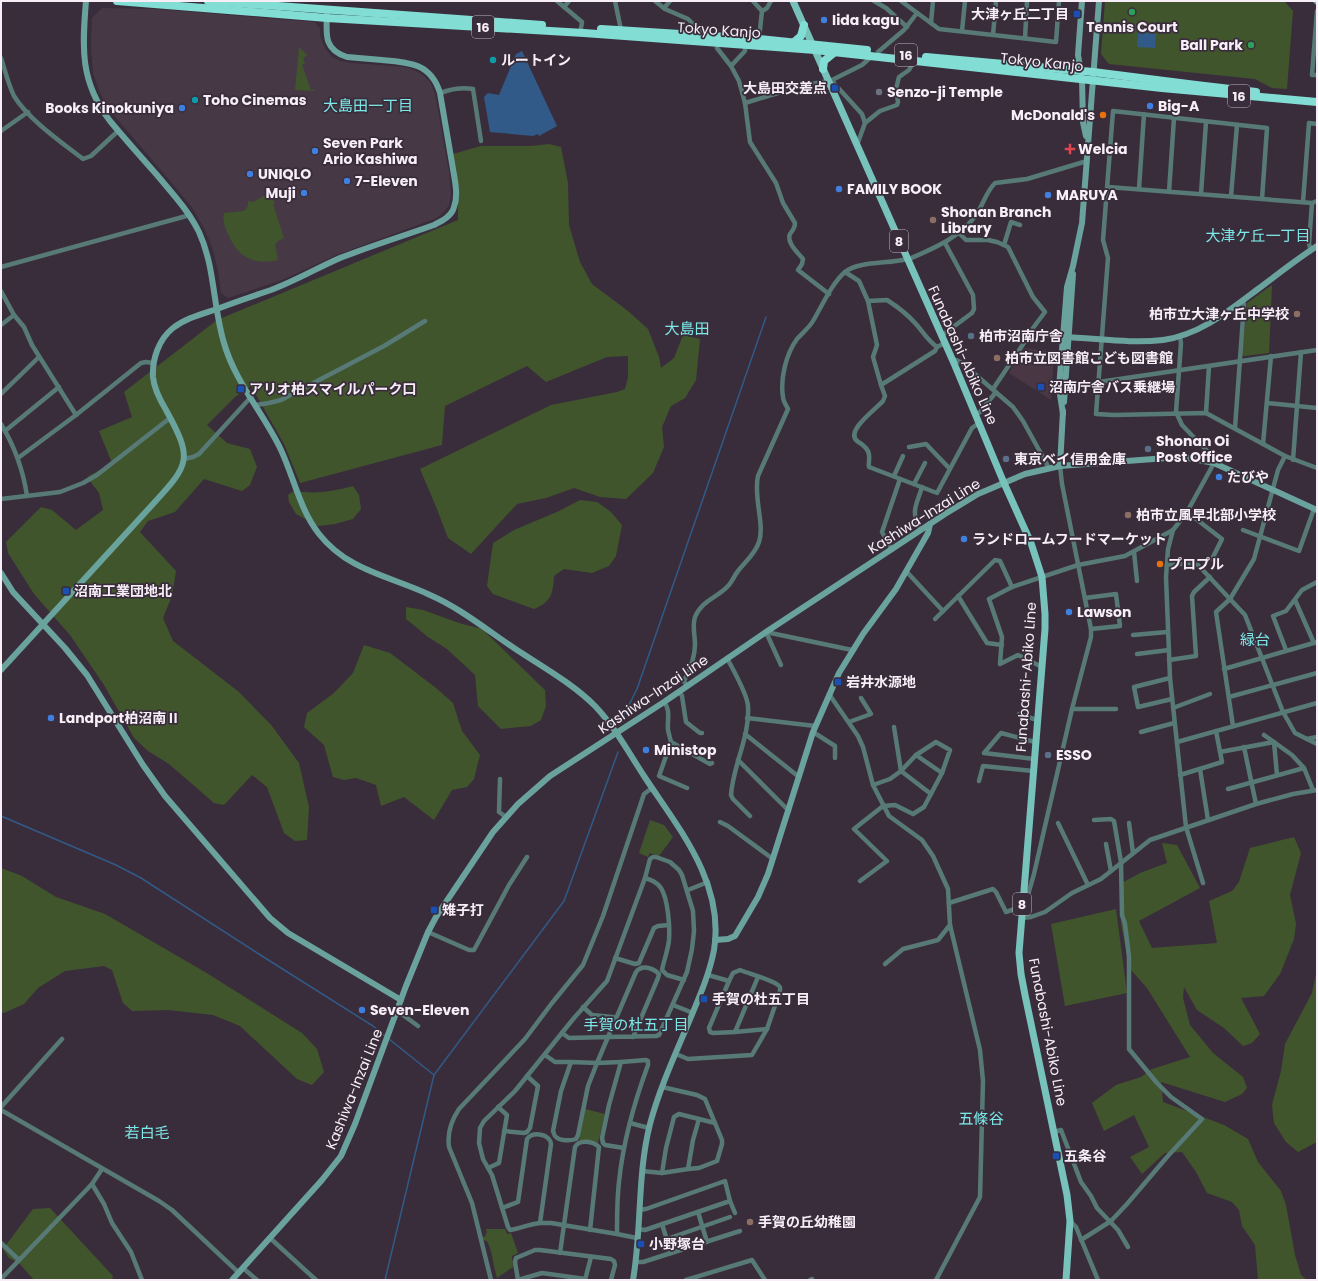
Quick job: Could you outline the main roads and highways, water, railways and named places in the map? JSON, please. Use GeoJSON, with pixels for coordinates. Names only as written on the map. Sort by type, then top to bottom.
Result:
{"type":"FeatureCollection","features":[{"type":"Feature","properties":{"kind":"highway","name":"Tokyo Kanjo"},"geometry":{"type":"LineString","coordinates":[[118,1],[759,39],[793,43],[835,52],[875,54],[914,61],[1317,97]]}},
{"type":"Feature","properties":{"kind":"highway","name":"Tokyo Kanjo"},"geometry":{"type":"LineString","coordinates":[[208,1],[327,14],[745,45],[813,47],[1081,75]]}},
{"type":"Feature","properties":{"kind":"highway"},"geometry":{"type":"LineString","coordinates":[[793,43],[801,36],[804,26]]}},
{"type":"Feature","properties":{"kind":"highway"},"geometry":{"type":"LineString","coordinates":[[823,70],[824,61],[835,52]]}},
{"type":"Feature","properties":{"kind":"highway","name":"Tokyo Kanjo"},"geometry":{"type":"LineString","coordinates":[[1093,76],[1201,92],[1317,102]]}},
{"type":"Feature","properties":{"kind":"main road","name":"Funabashi-Abiko Line"},"geometry":{"type":"LineString","coordinates":[[793,1],[976,414],[1004,483],[1031,543],[1042,577],[1045,614],[1042,667],[1019,953],[1021,974],[1067,1194],[1070,1221],[1066,1280]]}},
{"type":"Feature","properties":{"kind":"water"},"geometry":{"type":"Polygon","coordinates":[[[1138,32],[1156,34],[1155,48],[1137,47],[1138,32]]]}},
{"type":"Feature","properties":{"kind":"water"},"geometry":{"type":"Polygon","coordinates":[[[522,51],[557,126],[539,136],[538,134],[533,136],[490,132],[484,97],[488,93],[499,95],[516,54],[522,51]]]}},
{"type":"Feature","properties":{"kind":"waterway"},"geometry":{"type":"LineString","coordinates":[[622,719],[637,689],[766,317]]}},
{"type":"Feature","properties":{"kind":"waterway"},"geometry":{"type":"LineString","coordinates":[[385,1280],[434,1075],[564,901],[618,752]]}},
{"type":"Feature","properties":{"kind":"waterway"},"geometry":{"type":"LineString","coordinates":[[1,816],[116,865],[141,878],[373,1026],[386,1037]]}},
{"type":"Feature","properties":{"kind":"waterway"},"geometry":{"type":"LineString","coordinates":[[389,1039],[434,1075]]}},
{"type":"Feature","properties":{"kind":"place","name":"Tennis Court"},"geometry":{"type":"Point","coordinates":[1132,12]}},
{"type":"Feature","properties":{"kind":"place","name":"大津ヶ丘二丁目"},"geometry":{"type":"Point","coordinates":[1077,14]}},
{"type":"Feature","properties":{"kind":"place","name":"Iida kagu"},"geometry":{"type":"Point","coordinates":[824,20]}},
{"type":"Feature","properties":{"kind":"place","name":"Ball Park"},"geometry":{"type":"Point","coordinates":[1251,45]}},
{"type":"Feature","properties":{"kind":"place","name":"ルートイン"},"geometry":{"type":"Point","coordinates":[493,60]}},
{"type":"Feature","properties":{"kind":"place","name":"大島田交差点"},"geometry":{"type":"Point","coordinates":[835,88]}},
{"type":"Feature","properties":{"kind":"place","name":"Senzo-ji Temple"},"geometry":{"type":"Point","coordinates":[879,92]}},
{"type":"Feature","properties":{"kind":"place","name":"Toho Cinemas"},"geometry":{"type":"Point","coordinates":[195,100]}},
{"type":"Feature","properties":{"kind":"place","name":"Big-A"},"geometry":{"type":"Point","coordinates":[1150,106]}},
{"type":"Feature","properties":{"kind":"place","name":"Books Kinokuniya"},"geometry":{"type":"Point","coordinates":[182,108]}},
{"type":"Feature","properties":{"kind":"place","name":"McDonald's"},"geometry":{"type":"Point","coordinates":[1103,115]}},
{"type":"Feature","properties":{"kind":"place","name":"Welcia"},"geometry":{"type":"Point","coordinates":[1070,149]}},
{"type":"Feature","properties":{"kind":"place","name":"Seven Park Ario Kashiwa"},"geometry":{"type":"Point","coordinates":[315,151]}},
{"type":"Feature","properties":{"kind":"place","name":"UNIQLO"},"geometry":{"type":"Point","coordinates":[250,174]}},
{"type":"Feature","properties":{"kind":"place","name":"7-Eleven"},"geometry":{"type":"Point","coordinates":[347,181]}},
{"type":"Feature","properties":{"kind":"place","name":"FAMILY BOOK"},"geometry":{"type":"Point","coordinates":[839,189]}},
{"type":"Feature","properties":{"kind":"place","name":"Muji"},"geometry":{"type":"Point","coordinates":[304,193]}},
{"type":"Feature","properties":{"kind":"place","name":"MARUYA"},"geometry":{"type":"Point","coordinates":[1048,195]}},
{"type":"Feature","properties":{"kind":"place","name":"Shonan Branch Library"},"geometry":{"type":"Point","coordinates":[933,220]}},
{"type":"Feature","properties":{"kind":"place","name":"柏市立大津ヶ丘中学校"},"geometry":{"type":"Point","coordinates":[1297,314]}},
{"type":"Feature","properties":{"kind":"place","name":"柏市沼南庁舎"},"geometry":{"type":"Point","coordinates":[971,336]}},
{"type":"Feature","properties":{"kind":"place","name":"柏市立図書館こども図書館"},"geometry":{"type":"Point","coordinates":[997,358]}},
{"type":"Feature","properties":{"kind":"place","name":"沼南庁舎バス乗継場"},"geometry":{"type":"Point","coordinates":[1041,387]}},
{"type":"Feature","properties":{"kind":"place","name":"アリオ柏スマイルパーク口"},"geometry":{"type":"Point","coordinates":[241,389]}},
{"type":"Feature","properties":{"kind":"place","name":"Shonan Oi Post Office"},"geometry":{"type":"Point","coordinates":[1148,449]}},
{"type":"Feature","properties":{"kind":"place","name":"東京ベイ信用金庫"},"geometry":{"type":"Point","coordinates":[1006,459]}},
{"type":"Feature","properties":{"kind":"place","name":"たびや"},"geometry":{"type":"Point","coordinates":[1219,477]}},
{"type":"Feature","properties":{"kind":"place","name":"柏市立風早北部小学校"},"geometry":{"type":"Point","coordinates":[1128,515]}},
{"type":"Feature","properties":{"kind":"place","name":"ランドロームフードマーケット"},"geometry":{"type":"Point","coordinates":[964,539]}},
{"type":"Feature","properties":{"kind":"place","name":"プロプル"},"geometry":{"type":"Point","coordinates":[1160,564]}},
{"type":"Feature","properties":{"kind":"place","name":"沼南工業団地北"},"geometry":{"type":"Point","coordinates":[66,591]}},
{"type":"Feature","properties":{"kind":"place","name":"Lawson"},"geometry":{"type":"Point","coordinates":[1069,612]}},
{"type":"Feature","properties":{"kind":"place","name":"岩井水源地"},"geometry":{"type":"Point","coordinates":[838,682]}},
{"type":"Feature","properties":{"kind":"place","name":"Landport柏沼南Ⅱ"},"geometry":{"type":"Point","coordinates":[51,718]}},
{"type":"Feature","properties":{"kind":"place","name":"Ministop"},"geometry":{"type":"Point","coordinates":[646,750]}},
{"type":"Feature","properties":{"kind":"place","name":"ESSO"},"geometry":{"type":"Point","coordinates":[1048,755]}},
{"type":"Feature","properties":{"kind":"place","name":"雉子打"},"geometry":{"type":"Point","coordinates":[434,910]}},
{"type":"Feature","properties":{"kind":"place","name":"手賀の杜五丁目"},"geometry":{"type":"Point","coordinates":[704,999]}},
{"type":"Feature","properties":{"kind":"place","name":"Seven-Eleven"},"geometry":{"type":"Point","coordinates":[362,1010]}},
{"type":"Feature","properties":{"kind":"place","name":"五条谷"},"geometry":{"type":"Point","coordinates":[1056,1156]}},
{"type":"Feature","properties":{"kind":"place","name":"手賀の丘幼稚園"},"geometry":{"type":"Point","coordinates":[750,1222]}},
{"type":"Feature","properties":{"kind":"place","name":"小野塚台"},"geometry":{"type":"Point","coordinates":[641,1244]}},
{"type":"Feature","properties":{"kind":"district","name":"大島田一丁目"},"geometry":{"type":"Point","coordinates":[368,106]}},
{"type":"Feature","properties":{"kind":"district","name":"大津ケ丘一丁目"},"geometry":{"type":"Point","coordinates":[1258,236]}},
{"type":"Feature","properties":{"kind":"district","name":"大島田"},"geometry":{"type":"Point","coordinates":[687,329]}},
{"type":"Feature","properties":{"kind":"district","name":"緑台"},"geometry":{"type":"Point","coordinates":[1255,640]}},
{"type":"Feature","properties":{"kind":"district","name":"手賀の杜五丁目"},"geometry":{"type":"Point","coordinates":[636,1025]}},
{"type":"Feature","properties":{"kind":"district","name":"五條谷"},"geometry":{"type":"Point","coordinates":[981,1119]}},
{"type":"Feature","properties":{"kind":"district","name":"若白毛"},"geometry":{"type":"Point","coordinates":[147,1133]}}]}
